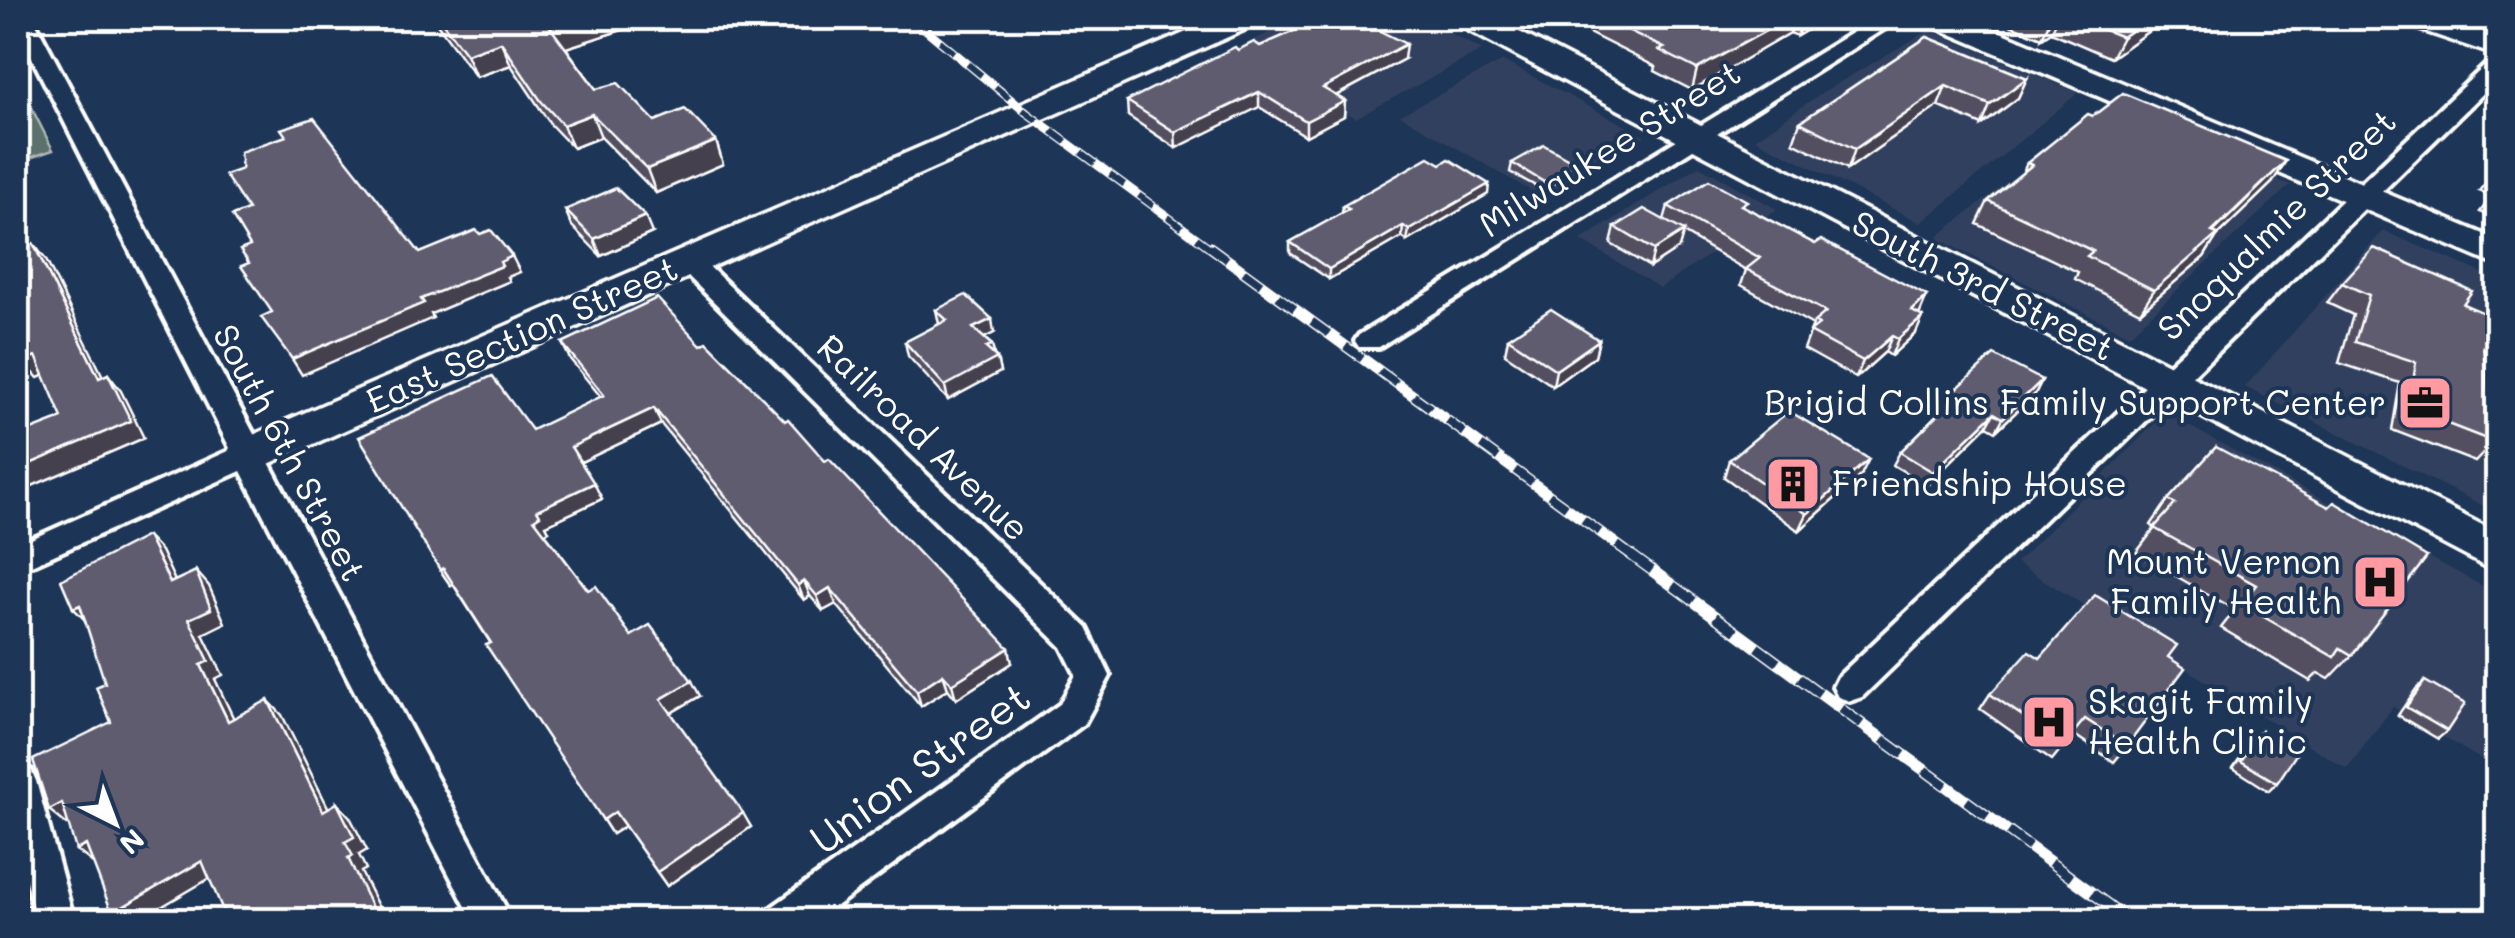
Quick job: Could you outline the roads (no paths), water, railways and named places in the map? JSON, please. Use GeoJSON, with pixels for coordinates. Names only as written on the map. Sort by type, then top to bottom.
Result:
{"type":"FeatureCollection","features":[{"type":"Feature","properties":{"kind":"street","name":"South 6th Street"},"geometry":{"type":"LineString","coordinates":[[22,18],[493,920]]}},
{"type":"Feature","properties":{"kind":"street","name":"East Section Street"},"geometry":{"type":"LineString","coordinates":[[18,558],[1244,18]]}},
{"type":"Feature","properties":{"kind":"street","name":"South 3rd Street"},"geometry":{"type":"LineString","coordinates":[[1469,18],[2498,556]]}},
{"type":"Feature","properties":{"kind":"street","name":"Milwaukee Street"},"geometry":{"type":"LineString","coordinates":[[1368,342],[1890,18]]}},
{"type":"Feature","properties":{"kind":"street"},"geometry":{"type":"LineString","coordinates":[[1941,18],[2498,254]]}},
{"type":"Feature","properties":{"kind":"street"},"geometry":{"type":"LineString","coordinates":[[2417,18],[2498,46]]}},
{"type":"Feature","properties":{"kind":"street","name":"Snoqualmie Street"},"geometry":{"type":"LineString","coordinates":[[1850,687],[2498,66]]}},
{"type":"Feature","properties":{"kind":"street","name":"Railroad Avenue"},"geometry":{"type":"LineString","coordinates":[[689,262],[1075,638],[1093,676]]}},
{"type":"Feature","properties":{"kind":"street","name":"Union Street"},"geometry":{"type":"LineString","coordinates":[[786,920],[1072,714],[1093,676]]}},
{"type":"Feature","properties":{"kind":"street"},"geometry":{"type":"LineString","coordinates":[[18,780],[55,920]]}},
{"type":"Feature","properties":{"kind":"railway"},"geometry":{"type":"LineString","coordinates":[[912,18],[1027,113],[1213,250]]}},
{"type":"Feature","properties":{"kind":"railway"},"geometry":{"type":"LineString","coordinates":[[1210,247],[1634,557]]}},
{"type":"Feature","properties":{"kind":"railway"},"geometry":{"type":"LineString","coordinates":[[1631,555],[2129,920]]}},
{"type":"Feature","properties":{"kind":"place","name":"Brigid Collins Family Support Center"},"geometry":{"type":"Point","coordinates":[2425,403]}},
{"type":"Feature","properties":{"kind":"place","name":"Friendship House"},"geometry":{"type":"Point","coordinates":[1793,484]}},
{"type":"Feature","properties":{"kind":"place","name":"Mount Vernon Family Health"},"geometry":{"type":"Point","coordinates":[2380,582]}},
{"type":"Feature","properties":{"kind":"place","name":"Skagit Family Health Clinic"},"geometry":{"type":"Point","coordinates":[2049,722]}}]}
